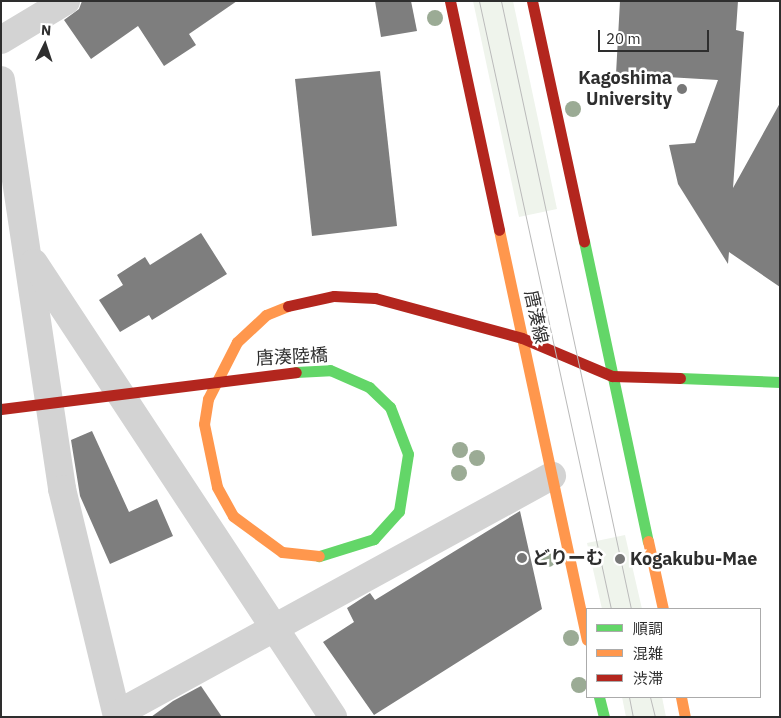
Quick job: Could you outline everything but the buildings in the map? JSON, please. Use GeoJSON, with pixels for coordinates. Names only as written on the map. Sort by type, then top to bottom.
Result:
{"type":"FeatureCollection","features":[{"type":"Feature","properties":{"kind":"street"},"geometry":{"type":"LineString","coordinates":[[1,40],[66,1]]}},
{"type":"Feature","properties":{"kind":"street","name":"唐湊線"},"geometry":{"type":"LineString","coordinates":[[450,1],[586,635]]}},
{"type":"Feature","properties":{"kind":"street"},"geometry":{"type":"LineString","coordinates":[[532,1],[663,608]]}},
{"type":"Feature","properties":{"kind":"street"},"geometry":{"type":"LineString","coordinates":[[1,80],[62,489],[117,716],[552,476]]}},
{"type":"Feature","properties":{"kind":"street"},"geometry":{"type":"LineString","coordinates":[[28,254],[333,717]]}},
{"type":"Feature","properties":{"kind":"street","name":"唐湊陸橋"},"geometry":{"type":"LineString","coordinates":[[1,409],[296,372],[330,370],[369,387],[390,407],[408,454],[399,511],[374,539],[314,558],[282,552],[260,538],[233,516],[218,487],[204,424],[208,399],[237,342],[266,315],[300,302],[334,296],[375,298],[522,338],[612,376]]}},
{"type":"Feature","properties":{"kind":"street"},"geometry":{"type":"LineString","coordinates":[[612,376],[780,382]]}},
{"type":"Feature","properties":{"kind":"street"},"geometry":{"type":"LineString","coordinates":[[599,698],[604,717]]}},
{"type":"Feature","properties":{"kind":"street"},"geometry":{"type":"LineString","coordinates":[[681,698],[685,717]]}},
{"type":"Feature","properties":{"kind":"shaded area"},"geometry":{"type":"Polygon","coordinates":[[[473,1],[513,1],[557,209],[519,217],[473,1]]]}},
{"type":"Feature","properties":{"kind":"shaded area"},"geometry":{"type":"Polygon","coordinates":[[[625,535],[642,608],[602,608],[587,543],[625,535]]]}},
{"type":"Feature","properties":{"kind":"shaded area"},"geometry":{"type":"Polygon","coordinates":[[[622,698],[662,698],[666,717],[626,717],[622,698]]]}},
{"type":"Feature","properties":{"kind":"tram line"},"geometry":{"type":"LineString","coordinates":[[479,1],[611,608]]}},
{"type":"Feature","properties":{"kind":"tram line"},"geometry":{"type":"LineString","coordinates":[[501,1],[631,608]]}},
{"type":"Feature","properties":{"kind":"tram line"},"geometry":{"type":"LineString","coordinates":[[629,698],[633,717]]}},
{"type":"Feature","properties":{"kind":"tram line"},"geometry":{"type":"LineString","coordinates":[[650,698],[655,717]]}},
{"type":"Feature","properties":{"kind":"traffic: fast"},"geometry":{"type":"LineString","coordinates":[[584,241],[648,541]]}},
{"type":"Feature","properties":{"kind":"traffic: fast"},"geometry":{"type":"LineString","coordinates":[[296,372],[330,370],[369,387],[390,407],[408,454],[399,511],[374,539],[319,556]]}},
{"type":"Feature","properties":{"kind":"traffic: fast"},"geometry":{"type":"LineString","coordinates":[[680,378],[780,382]]}},
{"type":"Feature","properties":{"kind":"traffic: fast"},"geometry":{"type":"LineString","coordinates":[[599,698],[604,717]]}},
{"type":"Feature","properties":{"kind":"traffic: slow"},"geometry":{"type":"LineString","coordinates":[[499,230],[586,635]]}},
{"type":"Feature","properties":{"kind":"traffic: slow"},"geometry":{"type":"LineString","coordinates":[[288,306],[266,315],[237,342],[208,399],[204,424],[217,487],[233,516],[282,552],[319,556]]}},
{"type":"Feature","properties":{"kind":"traffic: slow"},"geometry":{"type":"LineString","coordinates":[[648,541],[663,608]]}},
{"type":"Feature","properties":{"kind":"traffic: slow"},"geometry":{"type":"LineString","coordinates":[[681,698],[685,717]]}},
{"type":"Feature","properties":{"kind":"traffic: jam"},"geometry":{"type":"LineString","coordinates":[[450,1],[499,230]]}},
{"type":"Feature","properties":{"kind":"traffic: jam"},"geometry":{"type":"LineString","coordinates":[[532,1],[584,241]]}},
{"type":"Feature","properties":{"kind":"traffic: jam"},"geometry":{"type":"LineString","coordinates":[[288,306],[334,296],[375,298],[522,338],[612,376],[680,378]]}},
{"type":"Feature","properties":{"kind":"traffic: jam"},"geometry":{"type":"LineString","coordinates":[[1,409],[296,372]]}},
{"type":"Feature","properties":{"kind":"place","name":"Kagoshima University"},"geometry":{"type":"Point","coordinates":[682,89]}},
{"type":"Feature","properties":{"kind":"place","name":"どりーむ"},"geometry":{"type":"Point","coordinates":[522,558]}},
{"type":"Feature","properties":{"kind":"place","name":"Kogakubu-Mae"},"geometry":{"type":"Point","coordinates":[620,559]}}]}
